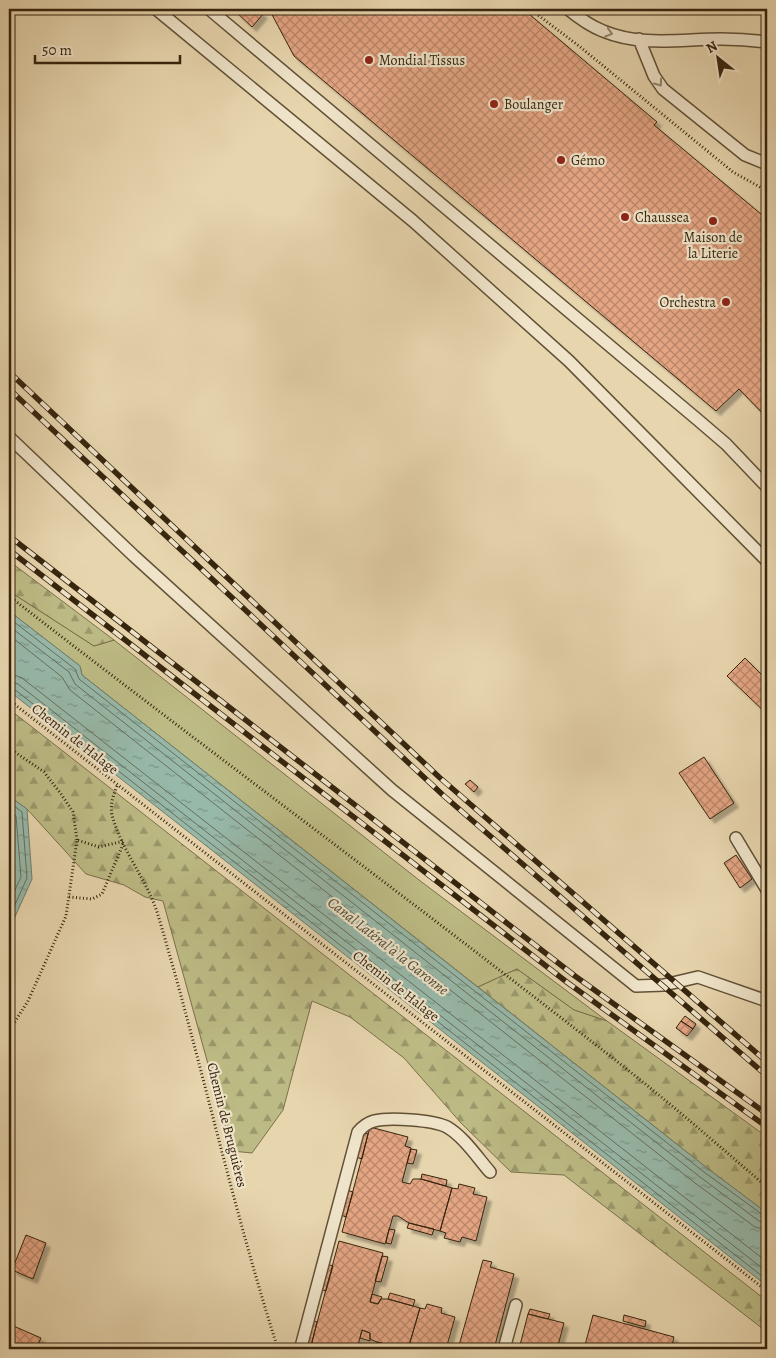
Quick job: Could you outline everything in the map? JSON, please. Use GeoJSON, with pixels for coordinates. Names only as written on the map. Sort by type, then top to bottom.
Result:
{"type":"FeatureCollection","features":[{"type":"Feature","properties":{"kind":"lane"},"geometry":{"type":"LineString","coordinates":[[156,9],[413,222],[562,356],[767,561]]}},
{"type":"Feature","properties":{"kind":"lane"},"geometry":{"type":"LineString","coordinates":[[209,9],[698,420],[726,444],[767,487]]}},
{"type":"Feature","properties":{"kind":"lane"},"geometry":{"type":"LineString","coordinates":[[568,9],[587,24],[604,32],[639,40],[721,39],[767,42]]}},
{"type":"Feature","properties":{"kind":"lane"},"geometry":{"type":"LineString","coordinates":[[639,40],[654,76],[663,90],[745,155],[767,164]]}},
{"type":"Feature","properties":{"kind":"lane"},"geometry":{"type":"LineString","coordinates":[[9,436],[134,556],[392,790],[636,986],[664,985],[698,977],[726,985],[767,1001]]}},
{"type":"Feature","properties":{"kind":"lane"},"geometry":{"type":"LineString","coordinates":[[736,838],[767,890]]}},
{"type":"Feature","properties":{"kind":"lane"},"geometry":{"type":"LineString","coordinates":[[302,1349],[358,1132],[366,1124],[384,1119],[433,1123],[447,1127],[460,1138],[490,1172]]}},
{"type":"Feature","properties":{"kind":"lane"},"geometry":{"type":"LineString","coordinates":[[504,1349],[516,1305]]}},
{"type":"Feature","properties":{"kind":"path"},"geometry":{"type":"LineString","coordinates":[[530,9],[579,46],[733,172],[767,191]]}},
{"type":"Feature","properties":{"kind":"path"},"geometry":{"type":"LineString","coordinates":[[9,596],[134,695],[217,754],[620,1064],[767,1187]]}},
{"type":"Feature","properties":{"kind":"path","name":"Chemin de Halage"},"geometry":{"type":"LineString","coordinates":[[9,700],[767,1292]]}},
{"type":"Feature","properties":{"kind":"path"},"geometry":{"type":"LineString","coordinates":[[9,748],[44,772],[61,794],[73,812],[77,840],[66,916],[32,993],[9,1031]]}},
{"type":"Feature","properties":{"kind":"path","name":"Chemin de Bruguières"},"geometry":{"type":"LineString","coordinates":[[117,786],[112,798],[112,815],[155,905],[177,978],[233,1196],[278,1349]]}},
{"type":"Feature","properties":{"kind":"path"},"geometry":{"type":"LineString","coordinates":[[77,840],[98,847],[124,841]]}},
{"type":"Feature","properties":{"kind":"path"},"geometry":{"type":"LineString","coordinates":[[69,897],[92,899],[102,894],[124,841]]}},
{"type":"Feature","properties":{"kind":"green space"},"geometry":{"type":"Polygon","coordinates":[[[9,561],[114,640],[94,646],[9,591],[9,561]]]}},
{"type":"Feature","properties":{"kind":"green space"},"geometry":{"type":"Polygon","coordinates":[[[9,591],[94,646],[114,640],[419,880],[607,1021],[574,1010],[517,969],[478,987],[82,675],[80,666],[9,611],[9,591]]]}},
{"type":"Feature","properties":{"kind":"green space"},"geometry":{"type":"Polygon","coordinates":[[[9,709],[767,1301],[767,1332],[564,1175],[511,1172],[461,1123],[404,1058],[350,1017],[312,1001],[283,1110],[252,1153],[232,1151],[163,901],[145,897],[124,885],[86,874],[27,809],[9,796],[9,709]]]}},
{"type":"Feature","properties":{"kind":"green space"},"geometry":{"type":"Polygon","coordinates":[[[517,969],[574,1010],[607,1021],[767,1137],[767,1213],[707,1168],[478,987],[517,969]]]}},
{"type":"Feature","properties":{"kind":"water","name":"Canal Latéral à la Garonne"},"geometry":{"type":"Polygon","coordinates":[[[9,611],[80,666],[82,675],[707,1168],[767,1213],[767,1286],[9,691],[9,611]]]}},
{"type":"Feature","properties":{"kind":"water"},"geometry":{"type":"Polygon","coordinates":[[[9,796],[27,809],[32,879],[9,930],[9,796]]]}},
{"type":"Feature","properties":{"kind":"building"},"geometry":{"type":"Polygon","coordinates":[[[233,9],[256,9],[263,14],[252,27],[233,9]]]}},
{"type":"Feature","properties":{"kind":"building"},"geometry":{"type":"Polygon","coordinates":[[[269,9],[523,9],[657,122],[654,125],[767,219],[767,418],[739,389],[716,411],[294,56],[269,9]]]}},
{"type":"Feature","properties":{"kind":"building"},"geometry":{"type":"Polygon","coordinates":[[[745,658],[767,680],[767,714],[727,676],[745,658]]]}},
{"type":"Feature","properties":{"kind":"building"},"geometry":{"type":"Polygon","coordinates":[[[704,757],[734,803],[710,819],[679,773],[704,757]]]}},
{"type":"Feature","properties":{"kind":"building"},"geometry":{"type":"Polygon","coordinates":[[[470,780],[478,787],[474,792],[465,784],[470,780]]]}},
{"type":"Feature","properties":{"kind":"building"},"geometry":{"type":"Polygon","coordinates":[[[736,855],[752,879],[740,888],[724,863],[736,855]]]}},
{"type":"Feature","properties":{"kind":"building"},"geometry":{"type":"Polygon","coordinates":[[[685,1016],[696,1024],[693,1029],[681,1021],[685,1016]]]}},
{"type":"Feature","properties":{"kind":"building"},"geometry":{"type":"Polygon","coordinates":[[[681,1021],[693,1029],[687,1036],[676,1028],[681,1021]]]}},
{"type":"Feature","properties":{"kind":"building"},"geometry":{"type":"Polygon","coordinates":[[[370,1127],[408,1137],[405,1146],[411,1148],[402,1182],[410,1184],[413,1179],[421,1179],[452,1188],[440,1231],[409,1223],[398,1216],[393,1216],[385,1244],[342,1232],[370,1127]]]}},
{"type":"Feature","properties":{"kind":"building"},"geometry":{"type":"Polygon","coordinates":[[[363,1132],[368,1134],[362,1159],[356,1157],[363,1132]]]}},
{"type":"Feature","properties":{"kind":"building"},"geometry":{"type":"Polygon","coordinates":[[[411,1149],[417,1150],[413,1164],[407,1163],[411,1149]]]}},
{"type":"Feature","properties":{"kind":"building"},"geometry":{"type":"Polygon","coordinates":[[[422,1174],[447,1180],[446,1186],[421,1179],[422,1174]]]}},
{"type":"Feature","properties":{"kind":"building"},"geometry":{"type":"Polygon","coordinates":[[[459,1184],[475,1188],[473,1194],[487,1197],[476,1241],[462,1237],[460,1242],[444,1238],[446,1233],[440,1231],[452,1188],[458,1189],[459,1184]]]}},
{"type":"Feature","properties":{"kind":"building"},"geometry":{"type":"Polygon","coordinates":[[[347,1190],[353,1192],[346,1217],[341,1215],[347,1190]]]}},
{"type":"Feature","properties":{"kind":"building"},"geometry":{"type":"Polygon","coordinates":[[[409,1223],[434,1229],[432,1235],[407,1228],[409,1223]]]}},
{"type":"Feature","properties":{"kind":"building"},"geometry":{"type":"Polygon","coordinates":[[[389,1229],[395,1230],[391,1244],[386,1243],[389,1229]]]}},
{"type":"Feature","properties":{"kind":"building"},"geometry":{"type":"Polygon","coordinates":[[[26,1235],[46,1243],[33,1279],[12,1270],[26,1235]]]}},
{"type":"Feature","properties":{"kind":"building"},"geometry":{"type":"Polygon","coordinates":[[[339,1241],[383,1253],[370,1302],[378,1304],[381,1299],[388,1299],[420,1308],[408,1349],[377,1342],[370,1339],[370,1333],[362,1330],[357,1349],[310,1349],[339,1241]]]}},
{"type":"Feature","properties":{"kind":"building"},"geometry":{"type":"Polygon","coordinates":[[[382,1256],[388,1257],[381,1282],[375,1281],[382,1256]]]}},
{"type":"Feature","properties":{"kind":"building"},"geometry":{"type":"Polygon","coordinates":[[[483,1260],[492,1262],[490,1267],[514,1274],[494,1349],[458,1349],[483,1260]]]}},
{"type":"Feature","properties":{"kind":"building"},"geometry":{"type":"Polygon","coordinates":[[[327,1264],[333,1266],[326,1291],[320,1289],[327,1264]]]}},
{"type":"Feature","properties":{"kind":"building"},"geometry":{"type":"Polygon","coordinates":[[[390,1293],[415,1300],[413,1306],[388,1299],[390,1293]]]}},
{"type":"Feature","properties":{"kind":"building"},"geometry":{"type":"Polygon","coordinates":[[[372,1294],[382,1297],[378,1304],[370,1302],[372,1294]]]}},
{"type":"Feature","properties":{"kind":"building"},"geometry":{"type":"Polygon","coordinates":[[[427,1304],[442,1308],[441,1313],[455,1317],[446,1349],[408,1349],[420,1308],[425,1309],[427,1304]]]}},
{"type":"Feature","properties":{"kind":"building"},"geometry":{"type":"Polygon","coordinates":[[[530,1309],[550,1314],[548,1319],[528,1314],[530,1309]]]}},
{"type":"Feature","properties":{"kind":"building"},"geometry":{"type":"Polygon","coordinates":[[[528,1314],[564,1323],[557,1349],[519,1349],[528,1314]]]}},
{"type":"Feature","properties":{"kind":"building"},"geometry":{"type":"Polygon","coordinates":[[[593,1315],[674,1337],[671,1349],[584,1349],[593,1315]]]}},
{"type":"Feature","properties":{"kind":"building"},"geometry":{"type":"Polygon","coordinates":[[[624,1315],[646,1321],[645,1327],[623,1321],[624,1315]]]}},
{"type":"Feature","properties":{"kind":"building"},"geometry":{"type":"Polygon","coordinates":[[[312,1320],[317,1322],[311,1347],[305,1345],[312,1320]]]}},
{"type":"Feature","properties":{"kind":"building"},"geometry":{"type":"Polygon","coordinates":[[[9,1324],[41,1338],[36,1349],[9,1349],[9,1324]]]}},
{"type":"Feature","properties":{"kind":"building"},"geometry":{"type":"Polygon","coordinates":[[[362,1330],[370,1333],[370,1341],[360,1338],[362,1330]]]}},
{"type":"Feature","properties":{"kind":"building"},"geometry":{"type":"Polygon","coordinates":[[[377,1342],[402,1349],[375,1348],[377,1342]]]}},
{"type":"Feature","properties":{"kind":"railway"},"geometry":{"type":"LineString","coordinates":[[9,372],[439,777],[767,1062]]}},
{"type":"Feature","properties":{"kind":"railway"},"geometry":{"type":"LineString","coordinates":[[9,389],[444,796],[767,1076]]}},
{"type":"Feature","properties":{"kind":"railway"},"geometry":{"type":"LineString","coordinates":[[9,536],[575,976],[767,1114]]}},
{"type":"Feature","properties":{"kind":"railway"},"geometry":{"type":"LineString","coordinates":[[9,550],[568,983],[767,1127]]}},
{"type":"Feature","properties":{"kind":"place","name":"Mondial Tissus"},"geometry":{"type":"Point","coordinates":[369,60]}},
{"type":"Feature","properties":{"kind":"place","name":"Boulanger"},"geometry":{"type":"Point","coordinates":[494,104]}},
{"type":"Feature","properties":{"kind":"place","name":"Gémo"},"geometry":{"type":"Point","coordinates":[561,160]}},
{"type":"Feature","properties":{"kind":"place","name":"Chaussea"},"geometry":{"type":"Point","coordinates":[625,217]}},
{"type":"Feature","properties":{"kind":"place","name":"Maison de la Literie"},"geometry":{"type":"Point","coordinates":[713,221]}},
{"type":"Feature","properties":{"kind":"place","name":"Orchestra"},"geometry":{"type":"Point","coordinates":[726,302]}}]}
